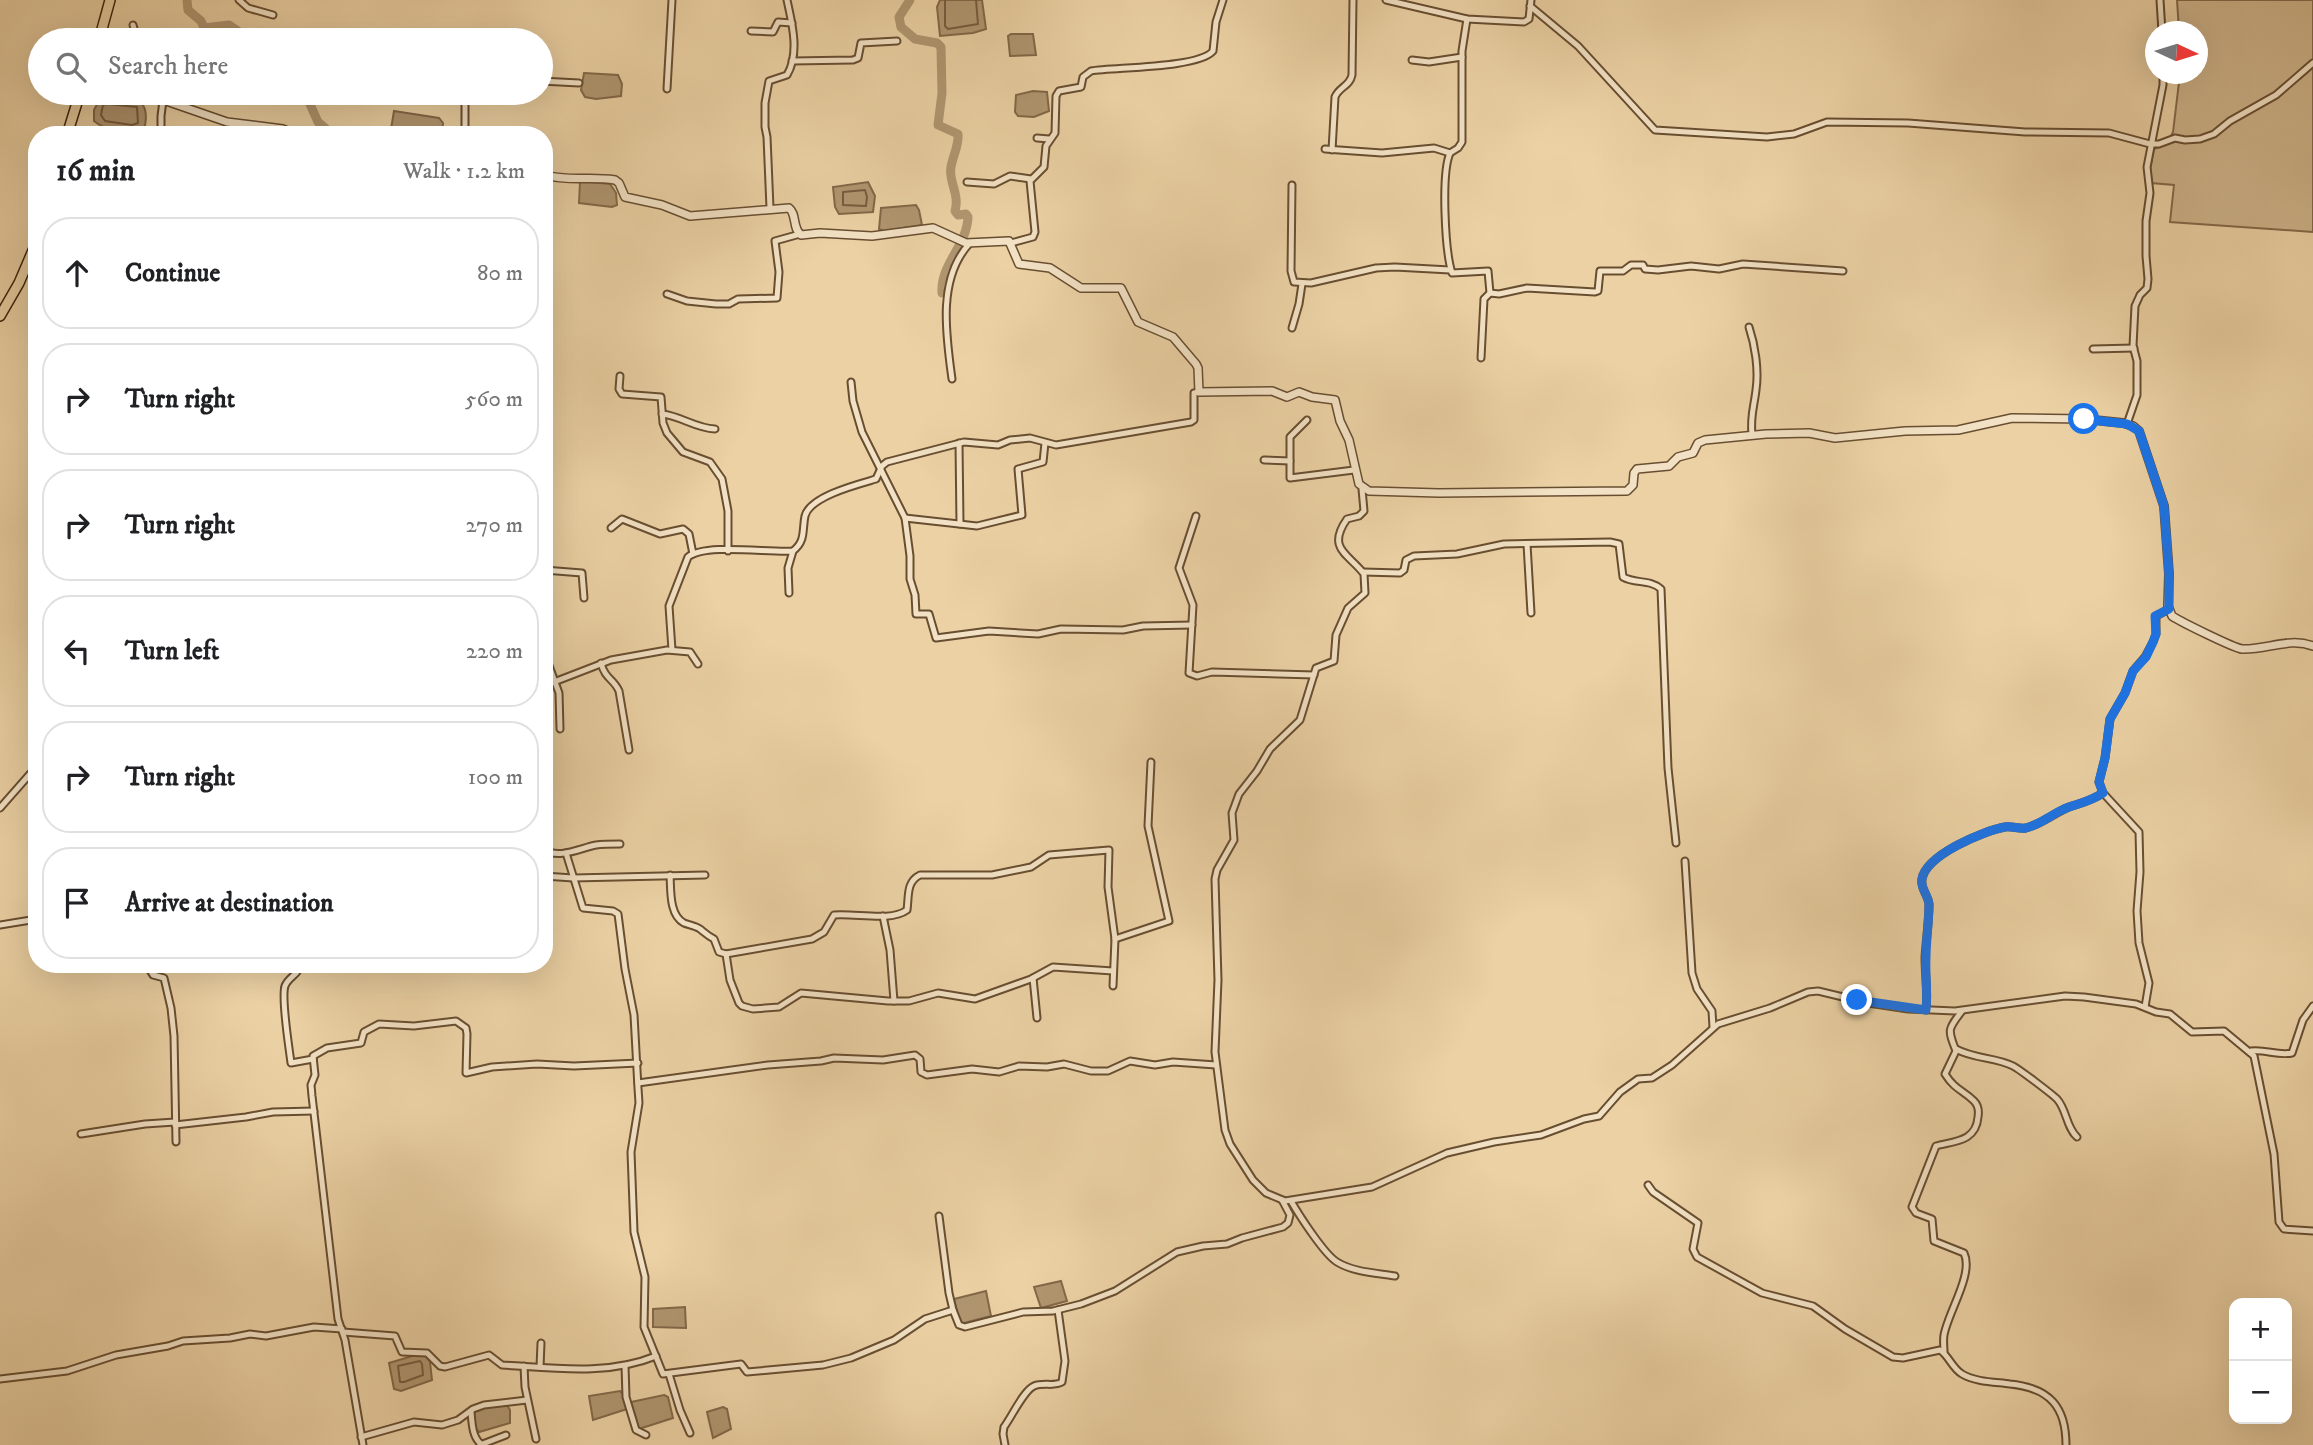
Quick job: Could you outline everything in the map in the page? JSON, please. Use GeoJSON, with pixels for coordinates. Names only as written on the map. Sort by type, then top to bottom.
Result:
{"type":"FeatureCollection","features":[{"type":"Feature","properties":{"kind":"main road"},"geometry":{"type":"LineString","coordinates":[[102,28],[110,0]]}},
{"type":"Feature","properties":{"kind":"main road"},"geometry":{"type":"LineString","coordinates":[[70,126],[76,105]]}},
{"type":"Feature","properties":{"kind":"main road"},"geometry":{"type":"LineString","coordinates":[[0,316],[28,262]]}},
{"type":"Feature","properties":{"kind":"street"},"geometry":{"type":"LineString","coordinates":[[239,0],[248,8],[274,15]]}},
{"type":"Feature","properties":{"kind":"street"},"geometry":{"type":"LineString","coordinates":[[667,89],[672,0]]}},
{"type":"Feature","properties":{"kind":"street"},"geometry":{"type":"LineString","coordinates":[[770,208],[765,127],[766,85],[769,81],[787,75],[792,61],[792,23],[787,0]]}},
{"type":"Feature","properties":{"kind":"street"},"geometry":{"type":"LineString","coordinates":[[1031,179],[1044,167],[1049,139],[1055,133],[1056,96],[1059,90],[1081,87],[1087,72],[1193,61],[1211,54],[1223,0]]}},
{"type":"Feature","properties":{"kind":"street"},"geometry":{"type":"LineString","coordinates":[[1353,0],[1352,75],[1335,97],[1328,149],[1382,153],[1434,148],[1450,153],[1458,148],[1462,142],[1462,57],[1467,19]]}},
{"type":"Feature","properties":{"kind":"street"},"geometry":{"type":"LineString","coordinates":[[1386,0],[1420,4],[1467,19],[1524,22],[1529,19],[1530,3]]}},
{"type":"Feature","properties":{"kind":"street"},"geometry":{"type":"LineString","coordinates":[[2160,0],[2161,21]]}},
{"type":"Feature","properties":{"kind":"street"},"geometry":{"type":"LineString","coordinates":[[1530,3],[1578,46],[1655,130],[1767,137],[1794,134],[1827,122],[1908,122],[2025,132],[2109,133],[2151,144],[2175,138],[2192,140],[2214,134],[2230,121],[2276,95],[2313,63]]}},
{"type":"Feature","properties":{"kind":"street"},"geometry":{"type":"LineString","coordinates":[[751,31],[773,32],[778,22],[792,23]]}},
{"type":"Feature","properties":{"kind":"street"},"geometry":{"type":"LineString","coordinates":[[792,61],[853,60],[858,58],[862,43],[897,41]]}},
{"type":"Feature","properties":{"kind":"street"},"geometry":{"type":"LineString","coordinates":[[1412,60],[1429,62],[1462,57]]}},
{"type":"Feature","properties":{"kind":"street"},"geometry":{"type":"LineString","coordinates":[[553,82],[579,83]]}},
{"type":"Feature","properties":{"kind":"street"},"geometry":{"type":"LineString","coordinates":[[2127,424],[2137,395],[2135,306],[2147,288],[2146,221],[2150,193],[2147,177],[2163,84]]}},
{"type":"Feature","properties":{"kind":"street"},"geometry":{"type":"LineString","coordinates":[[162,126],[163,105]]}},
{"type":"Feature","properties":{"kind":"street"},"geometry":{"type":"LineString","coordinates":[[186,105],[227,122],[249,126]]}},
{"type":"Feature","properties":{"kind":"street"},"geometry":{"type":"LineString","coordinates":[[465,105],[465,126]]}},
{"type":"Feature","properties":{"kind":"street"},"geometry":{"type":"LineString","coordinates":[[1037,138],[1049,139]]}},
{"type":"Feature","properties":{"kind":"street"},"geometry":{"type":"LineString","coordinates":[[1450,153],[1445,190],[1450,270]]}},
{"type":"Feature","properties":{"kind":"street"},"geometry":{"type":"LineString","coordinates":[[967,182],[994,184],[1010,176],[1031,179]]}},
{"type":"Feature","properties":{"kind":"street"},"geometry":{"type":"LineString","coordinates":[[553,177],[572,181],[583,177],[615,180],[620,183],[622,194],[626,198],[662,205],[690,216],[786,207],[792,210],[795,226],[800,234]]}},
{"type":"Feature","properties":{"kind":"street"},"geometry":{"type":"LineString","coordinates":[[667,295],[687,301],[716,304],[729,304],[738,299],[777,298],[779,272],[775,241],[800,234],[872,236],[933,228],[968,243],[1011,243],[1033,237],[1035,232],[1031,179]]}},
{"type":"Feature","properties":{"kind":"street"},"geometry":{"type":"LineString","coordinates":[[1292,185],[1291,271],[1294,282],[1302,284],[1395,267],[1450,270],[1454,273],[1488,271],[1490,293]]}},
{"type":"Feature","properties":{"kind":"street"},"geometry":{"type":"LineString","coordinates":[[952,379],[947,340],[948,284],[954,264],[968,243]]}},
{"type":"Feature","properties":{"kind":"street"},"geometry":{"type":"LineString","coordinates":[[1011,243],[1019,264],[1050,268],[1084,289],[1121,288],[1138,321],[1172,337],[1196,364],[1199,392]]}},
{"type":"Feature","properties":{"kind":"street"},"geometry":{"type":"LineString","coordinates":[[1490,293],[1499,294],[1527,288],[1595,292],[1598,290],[1600,271],[1623,271],[1635,264],[1643,265],[1645,269],[1658,270],[1691,265],[1719,269],[1743,264],[1843,271]]}},
{"type":"Feature","properties":{"kind":"street"},"geometry":{"type":"LineString","coordinates":[[1292,328],[1302,284]]}},
{"type":"Feature","properties":{"kind":"street"},"geometry":{"type":"LineString","coordinates":[[1481,358],[1484,299],[1490,293]]}},
{"type":"Feature","properties":{"kind":"street"},"geometry":{"type":"LineString","coordinates":[[1749,327],[1756,372],[1756,391],[1751,410],[1752,435]]}},
{"type":"Feature","properties":{"kind":"street"},"geometry":{"type":"LineString","coordinates":[[2093,349],[2134,348]]}},
{"type":"Feature","properties":{"kind":"street"},"geometry":{"type":"LineString","coordinates":[[620,376],[620,393],[660,396],[667,433],[683,452],[710,462],[722,479],[728,511],[728,551]]}},
{"type":"Feature","properties":{"kind":"street"},"geometry":{"type":"LineString","coordinates":[[851,382],[853,401],[862,432],[905,518],[916,614],[929,614],[936,638],[989,631],[1022,634],[1068,628],[1123,630],[1143,626],[1192,625]]}},
{"type":"Feature","properties":{"kind":"street"},"geometry":{"type":"LineString","coordinates":[[789,593],[788,568],[793,551],[801,543],[806,514],[810,508],[835,492],[876,479],[887,462],[959,443],[998,444],[1030,438],[1052,445],[1071,444],[1193,421],[1194,393],[1199,392],[1272,391],[1287,397],[1299,392],[1335,400],[1338,418],[1350,444],[1354,470],[1363,489],[1364,511],[1359,516],[1347,519],[1340,531],[1340,541],[1344,556],[1363,572],[1365,593],[1348,608],[1335,639],[1334,661],[1316,668],[1300,720],[1270,748],[1239,794],[1232,813],[1234,840],[1217,870],[1214,888],[1218,979],[1216,1065],[1230,1144],[1253,1180],[1266,1193],[1291,1201],[1372,1187],[1447,1153],[1541,1135],[1599,1116],[1617,1095],[1637,1079],[1652,1078],[1672,1065],[1713,1027],[1803,993],[1815,991],[1868,1003],[1962,1011],[2070,996],[2136,1004],[2173,1015],[2192,1032],[2224,1031],[2251,1051],[2274,1154],[2279,1222],[2284,1229],[2313,1231]]}},
{"type":"Feature","properties":{"kind":"street"},"geometry":{"type":"LineString","coordinates":[[662,414],[676,416],[698,427],[715,429]]}},
{"type":"Feature","properties":{"kind":"street"},"geometry":{"type":"LineString","coordinates":[[1363,489],[1439,494],[1626,491],[1633,485],[1637,469],[1668,466],[1675,459],[1693,453],[1699,443],[1705,440],[1809,433],[1847,438],[1897,432],[1965,429],[2012,418],[2084,419],[2127,424],[2139,431],[2164,506],[2169,609],[2178,619],[2236,648],[2265,647],[2291,642],[2313,646]]}},
{"type":"Feature","properties":{"kind":"street"},"geometry":{"type":"LineString","coordinates":[[1307,421],[1290,437],[1290,478],[1354,470]]}},
{"type":"Feature","properties":{"kind":"street"},"geometry":{"type":"LineString","coordinates":[[959,443],[960,524]]}},
{"type":"Feature","properties":{"kind":"street"},"geometry":{"type":"LineString","coordinates":[[905,518],[977,526],[1022,515],[1018,469],[1041,463],[1044,459],[1045,443]]}},
{"type":"Feature","properties":{"kind":"street"},"geometry":{"type":"LineString","coordinates":[[1264,460],[1290,461]]}},
{"type":"Feature","properties":{"kind":"street"},"geometry":{"type":"LineString","coordinates":[[1196,516],[1179,568],[1193,601],[1190,674],[1220,672],[1314,675]]}},
{"type":"Feature","properties":{"kind":"street"},"geometry":{"type":"LineString","coordinates":[[611,528],[621,519],[660,534],[683,529],[689,534],[693,554]]}},
{"type":"Feature","properties":{"kind":"street"},"geometry":{"type":"LineString","coordinates":[[1363,572],[1400,573],[1404,570],[1406,559],[1414,556],[1457,554],[1504,544],[1618,543],[1623,577],[1630,581],[1653,583],[1661,589],[1668,768],[1676,843]]}},
{"type":"Feature","properties":{"kind":"street"},"geometry":{"type":"LineString","coordinates":[[1527,544],[1531,612]]}},
{"type":"Feature","properties":{"kind":"street"},"geometry":{"type":"LineString","coordinates":[[672,650],[669,606],[688,558],[693,554],[728,551],[793,551]]}},
{"type":"Feature","properties":{"kind":"street"},"geometry":{"type":"LineString","coordinates":[[553,571],[582,573],[584,598]]}},
{"type":"Feature","properties":{"kind":"street"},"geometry":{"type":"LineString","coordinates":[[2145,1007],[2149,983],[2139,943],[2137,911],[2140,838],[2135,825],[2103,793],[2099,782],[2110,719],[2125,693],[2133,671],[2146,657],[2153,642],[2156,634],[2155,616],[2169,609]]}},
{"type":"Feature","properties":{"kind":"street"},"geometry":{"type":"LineString","coordinates":[[560,729],[559,693],[554,682],[601,663],[672,650],[690,652],[698,664]]}},
{"type":"Feature","properties":{"kind":"street"},"geometry":{"type":"LineString","coordinates":[[601,663],[604,675],[619,691],[629,750]]}},
{"type":"Feature","properties":{"kind":"street"},"geometry":{"type":"LineString","coordinates":[[1115,939],[1170,921],[1148,826],[1151,762]]}},
{"type":"Feature","properties":{"kind":"street"},"geometry":{"type":"LineString","coordinates":[[0,808],[28,776]]}},
{"type":"Feature","properties":{"kind":"street"},"geometry":{"type":"LineString","coordinates":[[1926,1010],[1928,991],[1925,959],[1929,903],[1922,884],[1925,870],[1957,845],[1984,833],[2004,827],[2023,829],[2103,793]]}},
{"type":"Feature","properties":{"kind":"street"},"geometry":{"type":"LineString","coordinates":[[553,852],[566,853],[595,845],[620,844]]}},
{"type":"Feature","properties":{"kind":"street"},"geometry":{"type":"LineString","coordinates":[[670,875],[672,902],[677,916],[684,923],[702,930],[714,939],[719,952],[726,954],[812,939],[824,932],[834,915],[896,916],[907,910],[910,885],[920,875],[992,875],[1031,867],[1049,855],[1109,850],[1108,887],[1115,939],[1113,986]]}},
{"type":"Feature","properties":{"kind":"street"},"geometry":{"type":"LineString","coordinates":[[566,853],[583,908],[613,911],[618,914],[634,1015],[639,1103],[631,1152],[633,1220],[645,1277],[645,1327],[663,1374],[741,1364],[747,1371],[829,1364],[883,1345],[925,1319],[953,1310]]}},
{"type":"Feature","properties":{"kind":"street"},"geometry":{"type":"LineString","coordinates":[[1685,861],[1692,973],[1697,989],[1712,1011],[1713,1027]]}},
{"type":"Feature","properties":{"kind":"street"},"geometry":{"type":"LineString","coordinates":[[553,877],[705,875]]}},
{"type":"Feature","properties":{"kind":"street"},"geometry":{"type":"LineString","coordinates":[[883,916],[890,950],[894,1002]]}},
{"type":"Feature","properties":{"kind":"street"},"geometry":{"type":"LineString","coordinates":[[0,925],[28,920]]}},
{"type":"Feature","properties":{"kind":"street"},"geometry":{"type":"LineString","coordinates":[[726,954],[734,993],[738,1003],[746,1008],[779,1007],[801,993],[894,1002],[915,1000],[938,993],[969,999],[982,998],[1053,967],[1113,971]]}},
{"type":"Feature","properties":{"kind":"street"},"geometry":{"type":"LineString","coordinates":[[152,973],[163,978],[171,1007],[176,1142]]}},
{"type":"Feature","properties":{"kind":"street"},"geometry":{"type":"LineString","coordinates":[[298,973],[288,981],[284,993],[291,1063],[313,1059]]}},
{"type":"Feature","properties":{"kind":"street"},"geometry":{"type":"LineString","coordinates":[[1033,978],[1037,1018]]}},
{"type":"Feature","properties":{"kind":"street"},"geometry":{"type":"LineString","coordinates":[[2251,1051],[2292,1053],[2302,1023],[2313,1006]]}},
{"type":"Feature","properties":{"kind":"street"},"geometry":{"type":"LineString","coordinates":[[1962,1011],[1949,1030],[1950,1039],[1956,1049],[1974,1057],[2013,1066],[2058,1100],[2071,1131],[2077,1137]]}},
{"type":"Feature","properties":{"kind":"street"},"geometry":{"type":"LineString","coordinates":[[363,1445],[338,1319],[311,1085],[315,1075],[313,1056],[327,1048],[361,1043],[364,1032],[379,1024],[415,1026],[456,1021],[466,1028],[466,1073],[492,1067],[537,1064],[637,1064]]}},
{"type":"Feature","properties":{"kind":"street"},"geometry":{"type":"LineString","coordinates":[[1944,1352],[1944,1335],[1963,1282],[1967,1259],[1964,1253],[1934,1241],[1931,1219],[1916,1213],[1912,1208],[1936,1146],[1964,1139],[1973,1132],[1978,1121],[1979,1111],[1975,1102],[1957,1090],[1945,1074],[1956,1049]]}},
{"type":"Feature","properties":{"kind":"street"},"geometry":{"type":"LineString","coordinates":[[638,1083],[839,1057],[883,1060],[915,1055],[920,1059],[921,1072],[927,1075],[972,1069],[999,1072],[1019,1066],[1064,1064],[1108,1071],[1130,1061],[1151,1065],[1172,1062],[1216,1065]]}},
{"type":"Feature","properties":{"kind":"street"},"geometry":{"type":"LineString","coordinates":[[81,1134],[145,1124],[246,1117],[273,1112],[314,1111]]}},
{"type":"Feature","properties":{"kind":"street"},"geometry":{"type":"LineString","coordinates":[[1648,1185],[1653,1192],[1697,1220],[1699,1228],[1694,1254],[1714,1267],[1762,1293],[1813,1306],[1845,1329],[1896,1358],[1938,1349],[1944,1352],[1955,1369],[1965,1376],[2021,1385],[2047,1395],[2064,1419],[2066,1445]]}},
{"type":"Feature","properties":{"kind":"street"},"geometry":{"type":"LineString","coordinates":[[939,1216],[948,1293],[959,1325],[965,1327],[1023,1312],[1058,1310],[1104,1296],[1177,1252],[1227,1244],[1283,1227],[1288,1223],[1290,1215],[1282,1200]]}},
{"type":"Feature","properties":{"kind":"street"},"geometry":{"type":"LineString","coordinates":[[1291,1201],[1298,1215],[1337,1262],[1360,1270],[1395,1276]]}},
{"type":"Feature","properties":{"kind":"street"},"geometry":{"type":"LineString","coordinates":[[1005,1445],[1003,1430],[1029,1389],[1036,1385],[1058,1385],[1062,1382],[1065,1361],[1058,1310]]}},
{"type":"Feature","properties":{"kind":"street"},"geometry":{"type":"LineString","coordinates":[[0,1379],[67,1371],[116,1354],[168,1346],[183,1340],[230,1338],[250,1334],[266,1336],[314,1327],[395,1336],[402,1352],[427,1353],[440,1366],[446,1367],[486,1355],[492,1356],[499,1364],[606,1369],[656,1356]]}},
{"type":"Feature","properties":{"kind":"street"},"geometry":{"type":"LineString","coordinates":[[540,1367],[541,1343]]}},
{"type":"Feature","properties":{"kind":"street"},"geometry":{"type":"LineString","coordinates":[[524,1366],[527,1400],[536,1440]]}},
{"type":"Feature","properties":{"kind":"street"},"geometry":{"type":"LineString","coordinates":[[625,1366],[626,1397],[636,1430],[646,1435]]}},
{"type":"Feature","properties":{"kind":"street"},"geometry":{"type":"LineString","coordinates":[[669,1374],[680,1410],[691,1433]]}},
{"type":"Feature","properties":{"kind":"street"},"geometry":{"type":"LineString","coordinates":[[361,1437],[414,1422],[442,1424],[458,1420],[489,1404],[527,1400]]}},
{"type":"Feature","properties":{"kind":"street"},"geometry":{"type":"LineString","coordinates":[[471,1412],[472,1427],[480,1444],[506,1435]]}},
{"type":"Feature","properties":{"kind":"shaded area"},"geometry":{"type":"Polygon","coordinates":[[[2177,0],[2313,0],[2313,232],[2170,222],[2174,185],[2151,183],[2150,170],[2154,149],[2167,144],[2173,132],[2179,84],[2208,84],[2208,21],[2178,21],[2177,0]]]}},
{"type":"Feature","properties":{"kind":"water"},"geometry":{"type":"Polygon","coordinates":[[[940,0],[982,0],[986,29],[940,36],[937,7],[940,0]]]}},
{"type":"Feature","properties":{"kind":"water"},"geometry":{"type":"Polygon","coordinates":[[[1033,34],[1036,55],[1010,56],[1008,36],[1033,34]]]}},
{"type":"Feature","properties":{"kind":"water"},"geometry":{"type":"Polygon","coordinates":[[[584,73],[618,75],[622,84],[621,96],[596,99],[585,97],[581,90],[584,73]]]}},
{"type":"Feature","properties":{"kind":"water"},"geometry":{"type":"Polygon","coordinates":[[[1033,91],[1047,92],[1049,111],[1034,117],[1018,116],[1015,112],[1016,95],[1033,91]]]}},
{"type":"Feature","properties":{"kind":"water"},"geometry":{"type":"Polygon","coordinates":[[[97,105],[142,105],[146,118],[145,126],[103,126],[94,121],[97,105]]]}},
{"type":"Feature","properties":{"kind":"water"},"geometry":{"type":"Polygon","coordinates":[[[394,111],[439,118],[443,123],[443,126],[392,126],[394,111]]]}},
{"type":"Feature","properties":{"kind":"water"},"geometry":{"type":"Polygon","coordinates":[[[580,181],[610,184],[616,193],[617,205],[612,207],[579,203],[580,181]]]}},
{"type":"Feature","properties":{"kind":"water"},"geometry":{"type":"Polygon","coordinates":[[[868,182],[875,196],[873,212],[839,214],[835,207],[833,187],[868,182]]]}},
{"type":"Feature","properties":{"kind":"water"},"geometry":{"type":"Polygon","coordinates":[[[916,205],[922,225],[884,231],[879,229],[881,208],[916,205]]]}},
{"type":"Feature","properties":{"kind":"water"},"geometry":{"type":"Polygon","coordinates":[[[1061,1281],[1067,1301],[1041,1308],[1034,1287],[1061,1281]]]}},
{"type":"Feature","properties":{"kind":"water"},"geometry":{"type":"Polygon","coordinates":[[[986,1291],[991,1316],[960,1324],[954,1299],[986,1291]]]}},
{"type":"Feature","properties":{"kind":"water"},"geometry":{"type":"Polygon","coordinates":[[[685,1307],[686,1328],[653,1327],[653,1309],[685,1307]]]}},
{"type":"Feature","properties":{"kind":"water"},"geometry":{"type":"Polygon","coordinates":[[[419,1354],[426,1355],[430,1362],[432,1380],[401,1391],[394,1389],[389,1363],[419,1354]]]}},
{"type":"Feature","properties":{"kind":"water"},"geometry":{"type":"Polygon","coordinates":[[[620,1391],[627,1409],[593,1420],[589,1396],[620,1391]]]}},
{"type":"Feature","properties":{"kind":"water"},"geometry":{"type":"Polygon","coordinates":[[[664,1395],[668,1397],[673,1418],[639,1429],[631,1402],[664,1395]]]}},
{"type":"Feature","properties":{"kind":"water"},"geometry":{"type":"Polygon","coordinates":[[[488,1405],[507,1405],[510,1410],[510,1423],[479,1432],[474,1427],[473,1411],[488,1405]]]}},
{"type":"Feature","properties":{"kind":"water"},"geometry":{"type":"Polygon","coordinates":[[[723,1407],[727,1409],[731,1429],[713,1438],[707,1412],[723,1407]]]}},
{"type":"Feature","properties":{"kind":"waterway"},"geometry":{"type":"LineString","coordinates":[[187,0],[188,10],[201,21],[204,28]]}},
{"type":"Feature","properties":{"kind":"waterway"},"geometry":{"type":"LineString","coordinates":[[910,0],[899,17],[901,27],[915,39],[937,43],[941,47],[942,93],[938,125],[958,134],[951,172],[956,199],[955,211],[958,215],[966,214],[968,217],[963,237],[945,273],[942,293]]}},
{"type":"Feature","properties":{"kind":"waterway"},"geometry":{"type":"LineString","coordinates":[[204,28],[229,25],[233,28]]}},
{"type":"Feature","properties":{"kind":"waterway"},"geometry":{"type":"LineString","coordinates":[[310,105],[323,126]]}},
{"type":"Feature","properties":{"kind":"route"},"geometry":{"type":"LineString","coordinates":[[1857,1000],[1926,1010],[1928,991],[1925,959],[1929,903],[1922,876],[1931,863],[1957,845],[1984,833],[2004,827],[2023,829],[2103,793],[2099,782],[2112,712],[2125,693],[2133,671],[2146,657],[2153,642],[2156,634],[2155,616],[2169,609],[2169,574],[2164,506],[2139,431],[2127,424],[2084,419]]}}]}
